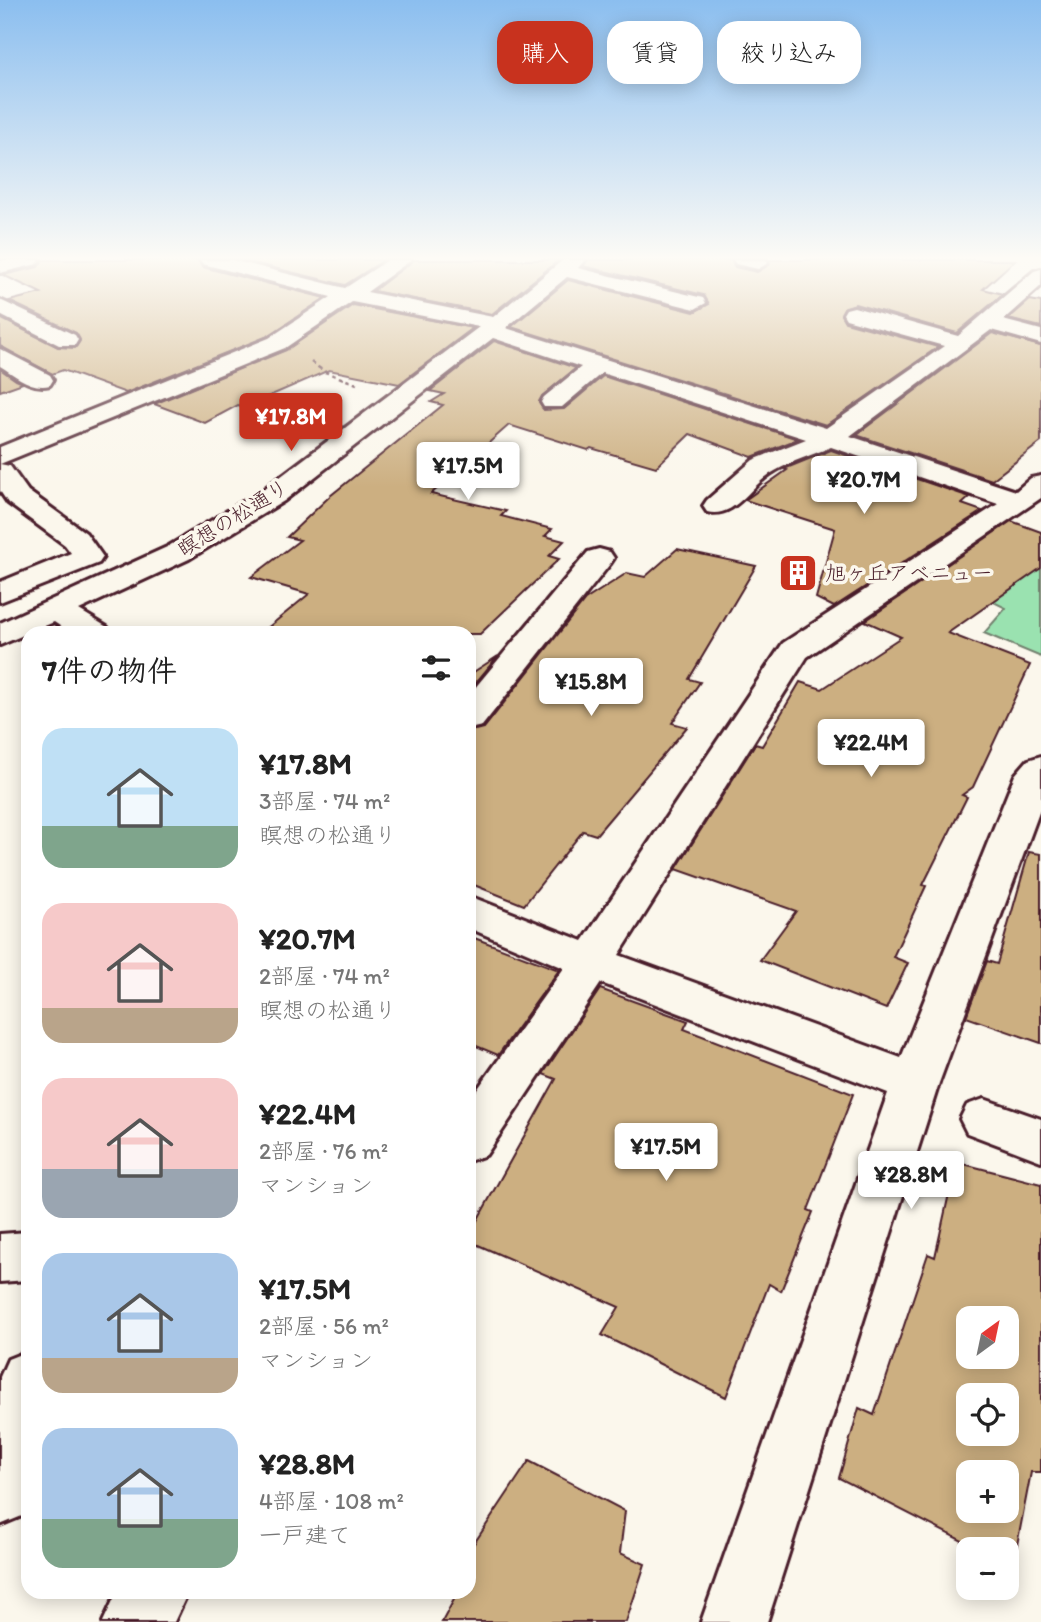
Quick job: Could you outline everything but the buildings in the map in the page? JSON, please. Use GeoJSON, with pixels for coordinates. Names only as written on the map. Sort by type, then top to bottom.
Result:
{"type":"FeatureCollection","features":[{"type":"Feature","properties":{"kind":"street"},"geometry":{"type":"LineString","coordinates":[[59,336],[68,340]]}},
{"type":"Feature","properties":{"kind":"street"},"geometry":{"type":"LineString","coordinates":[[0,456],[277,343],[288,336]]}},
{"type":"Feature","properties":{"kind":"street","name":"瞑想の松通り"},"geometry":{"type":"LineString","coordinates":[[22,626],[178,553],[274,495],[482,336]]}},
{"type":"Feature","properties":{"kind":"street"},"geometry":{"type":"LineString","coordinates":[[517,336],[598,365],[830,438],[1030,493]]}},
{"type":"Feature","properties":{"kind":"street"},"geometry":{"type":"LineString","coordinates":[[932,336],[962,344]]}},
{"type":"Feature","properties":{"kind":"street"},"geometry":{"type":"LineString","coordinates":[[717,506],[763,466],[830,438],[973,336]]}},
{"type":"Feature","properties":{"kind":"street"},"geometry":{"type":"LineString","coordinates":[[0,356],[41,380]]}},
{"type":"Feature","properties":{"kind":"street"},"geometry":{"type":"LineString","coordinates":[[553,402],[598,365]]}},
{"type":"Feature","properties":{"kind":"street"},"geometry":{"type":"LineString","coordinates":[[0,472],[19,497],[76,539],[88,557],[0,593]]}},
{"type":"Feature","properties":{"kind":"street"},"geometry":{"type":"LineString","coordinates":[[476,1130],[592,962],[794,650],[1030,493]]}},
{"type":"Feature","properties":{"kind":"street"},"geometry":{"type":"LineString","coordinates":[[476,709],[599,558]]}},
{"type":"Feature","properties":{"kind":"street"},"geometry":{"type":"LineString","coordinates":[[58,611],[82,626]]}},
{"type":"Feature","properties":{"kind":"street","name":"瞑想の松通り"},"geometry":{"type":"LineString","coordinates":[[0,635],[21,626]]}},
{"type":"Feature","properties":{"kind":"street"},"geometry":{"type":"LineString","coordinates":[[734,1622],[915,1083],[1034,775],[1041,768]]}},
{"type":"Feature","properties":{"kind":"street"},"geometry":{"type":"LineString","coordinates":[[476,914],[592,962],[915,1083]]}},
{"type":"Feature","properties":{"kind":"street"},"geometry":{"type":"LineString","coordinates":[[984,1119],[1041,1140]]}},
{"type":"Feature","properties":{"kind":"street"},"geometry":{"type":"LineString","coordinates":[[0,1258],[21,1256]]}},
{"type":"Feature","properties":{"kind":"street"},"geometry":{"type":"LineString","coordinates":[[0,1494],[21,1408]]}},
{"type":"Feature","properties":{"kind":"street"},"geometry":{"type":"LineString","coordinates":[[136,1622],[151,1599]]}},
{"type":"Feature","properties":{"kind":"path"},"geometry":{"type":"LineString","coordinates":[[319,367],[363,387]]}},
{"type":"Feature","properties":{"kind":"green space"},"geometry":{"type":"Polygon","coordinates":[[[965,537],[1041,565],[1041,657],[984,633],[1006,608],[918,565],[965,537]]]}},
{"type":"Feature","properties":{"kind":"place","name":"旭ヶ丘アベニュー"},"geometry":{"type":"Point","coordinates":[798,573]}}]}
